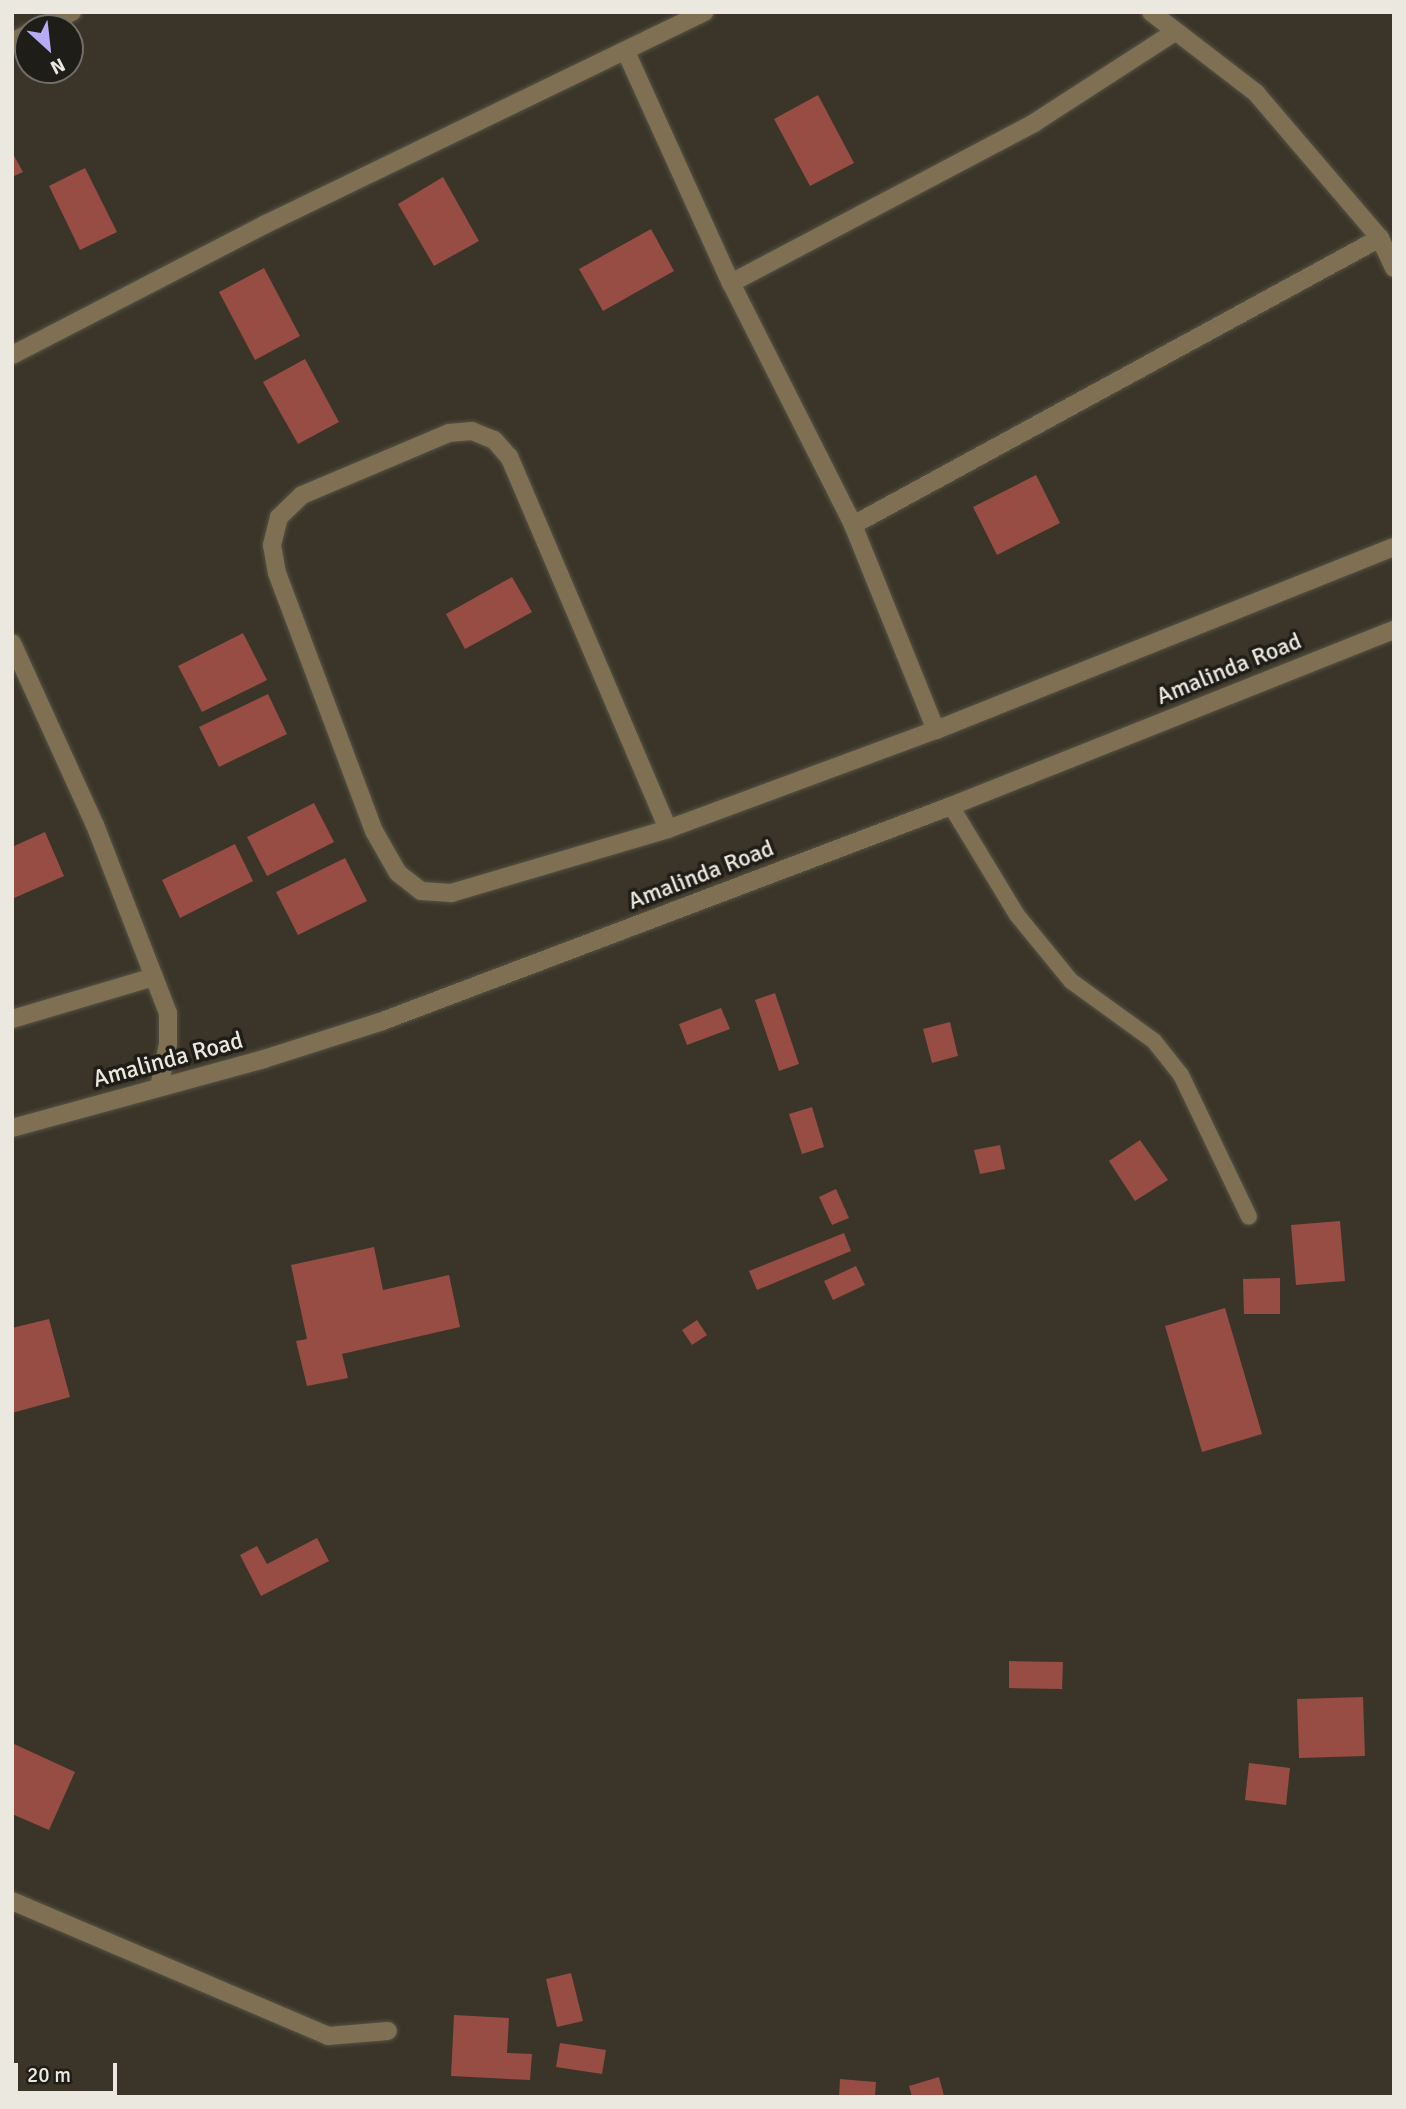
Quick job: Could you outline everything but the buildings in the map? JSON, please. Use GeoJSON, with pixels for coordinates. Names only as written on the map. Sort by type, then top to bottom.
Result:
{"type":"FeatureCollection","features":[{"type":"Feature","properties":{"kind":"street"},"geometry":{"type":"LineString","coordinates":[[12,355],[266,224],[704,12]]}},
{"type":"Feature","properties":{"kind":"street"},"geometry":{"type":"LineString","coordinates":[[1151,12],[1173,33],[1256,93],[1380,238],[1394,268]]}},
{"type":"Feature","properties":{"kind":"street"},"geometry":{"type":"LineString","coordinates":[[731,283],[1023,130],[1173,33]]}},
{"type":"Feature","properties":{"kind":"street"},"geometry":{"type":"LineString","coordinates":[[626,52],[731,283],[853,525],[936,730]]}},
{"type":"Feature","properties":{"kind":"street"},"geometry":{"type":"LineString","coordinates":[[853,525],[1380,238]]}},
{"type":"Feature","properties":{"kind":"street"},"geometry":{"type":"LineString","coordinates":[[668,829],[509,457],[494,440],[472,431],[449,433],[303,495],[279,517],[272,545],[277,573],[374,831],[398,873],[421,891],[451,893],[668,829],[936,730],[1394,547]]}},
{"type":"Feature","properties":{"kind":"street","name":"Amalinda Road"},"geometry":{"type":"LineString","coordinates":[[12,1128],[380,1022],[951,806],[1394,630]]}},
{"type":"Feature","properties":{"kind":"street"},"geometry":{"type":"LineString","coordinates":[[12,643],[17,665],[95,825],[167,1013],[168,1044],[159,1087]]}},
{"type":"Feature","properties":{"kind":"street"},"geometry":{"type":"LineString","coordinates":[[12,1020],[155,977]]}},
{"type":"Feature","properties":{"kind":"street"},"geometry":{"type":"LineString","coordinates":[[12,1901],[328,2036],[388,2031]]}},
{"type":"Feature","properties":{"kind":"lane"},"geometry":{"type":"LineString","coordinates":[[951,806],[1017,915],[1071,981],[1154,1041],[1181,1075],[1249,1217]]}}]}
